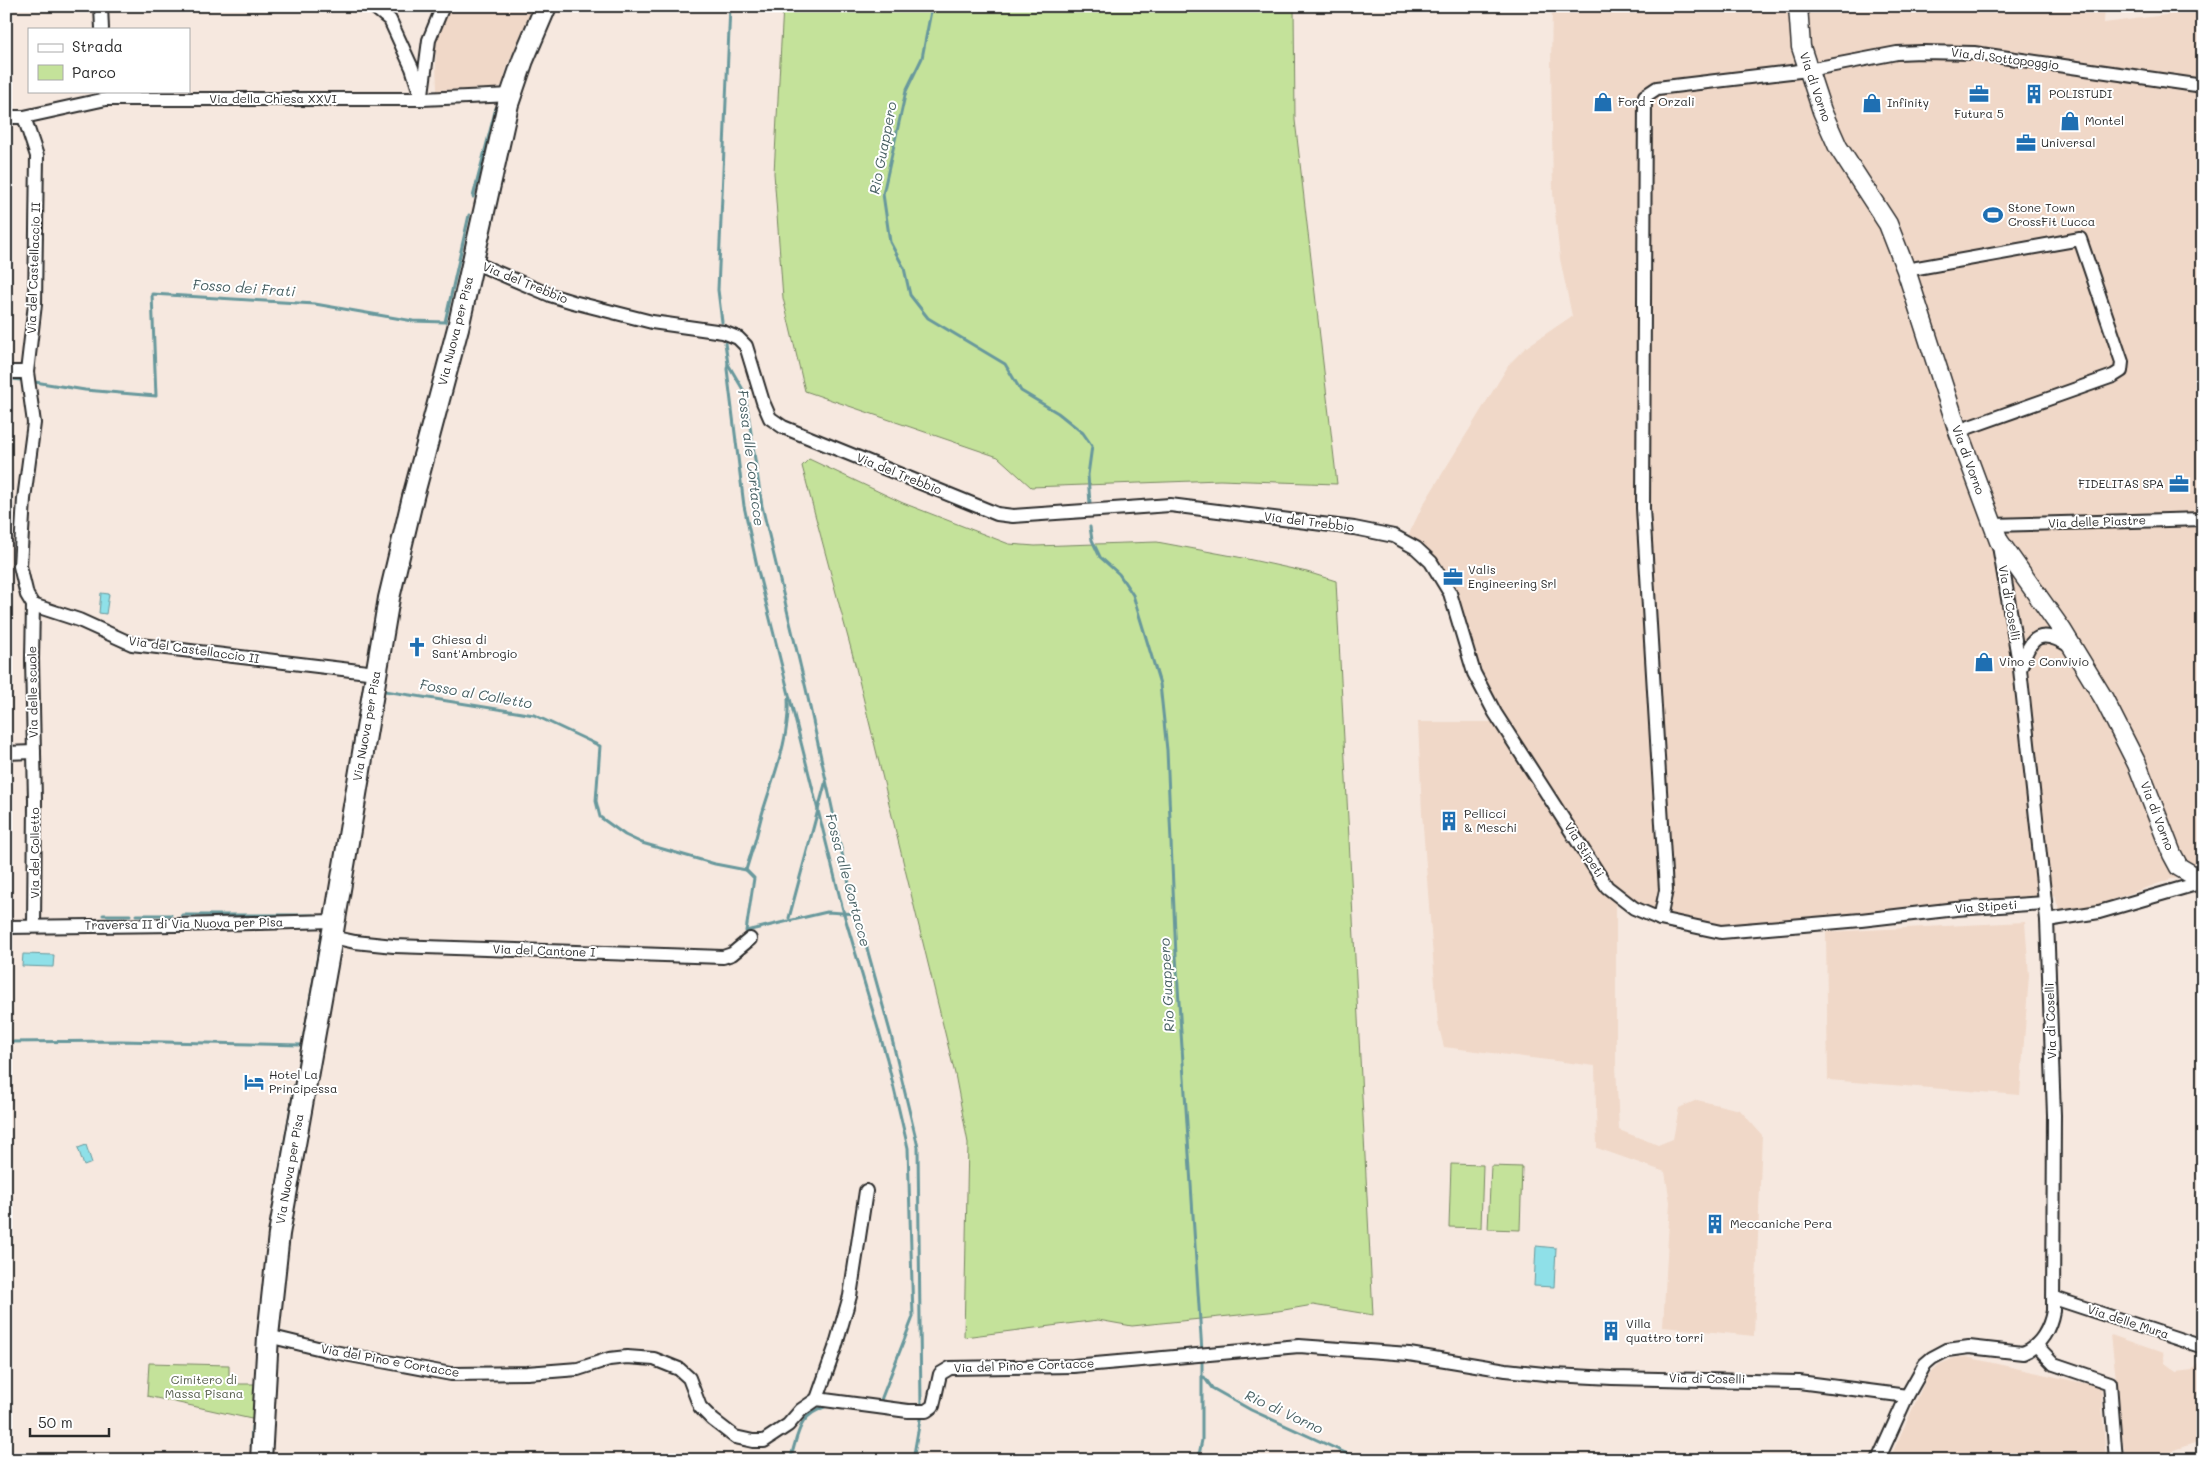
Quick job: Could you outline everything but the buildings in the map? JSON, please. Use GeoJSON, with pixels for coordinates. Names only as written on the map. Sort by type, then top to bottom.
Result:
{"type":"FeatureCollection","features":[{"type":"Feature","properties":{"kind":"main road","name":"Via Nuova per Pisa"},"geometry":{"type":"LineString","coordinates":[[261,1460],[268,1336],[279,1234],[395,566],[458,328],[512,95],[523,60],[546,6]]}},
{"type":"Feature","properties":{"kind":"street"},"geometry":{"type":"LineString","coordinates":[[101,6],[102,28]]}},
{"type":"Feature","properties":{"kind":"street"},"geometry":{"type":"LineString","coordinates":[[373,6],[390,20],[412,68],[422,99]]}},
{"type":"Feature","properties":{"kind":"street"},"geometry":{"type":"LineString","coordinates":[[422,99],[429,40],[443,6]]}},
{"type":"Feature","properties":{"kind":"street","name":"Via di Vorno"},"geometry":{"type":"LineString","coordinates":[[1798,6],[1801,47],[1822,111],[1838,147],[1888,224],[1906,270],[1958,431],[1995,533],[2062,630],[2104,700],[2136,764],[2179,867],[2203,881]]}},
{"type":"Feature","properties":{"kind":"street","name":"Via di Sottopoggio"},"geometry":{"type":"LineString","coordinates":[[1660,919],[1666,890],[1642,508],[1644,101],[1648,92],[1657,88],[1808,70],[1897,53],[1948,52],[1990,56],[2203,86]]}},
{"type":"Feature","properties":{"kind":"street","name":"Via della Chiesa XXVI"},"geometry":{"type":"LineString","coordinates":[[6,117],[24,117],[106,95],[422,99],[512,95]]}},
{"type":"Feature","properties":{"kind":"street","name":"Via del Castellaccio II"},"geometry":{"type":"LineString","coordinates":[[24,117],[37,156],[35,304],[27,372],[34,423],[24,499],[20,566],[27,595],[33,605],[79,620],[132,644],[376,673]]}},
{"type":"Feature","properties":{"kind":"street"},"geometry":{"type":"LineString","coordinates":[[1906,270],[2080,240],[2122,362],[2121,371],[2113,376],[1958,431]]}},
{"type":"Feature","properties":{"kind":"street","name":"Via del Trebbio"},"geometry":{"type":"LineString","coordinates":[[473,262],[550,295],[573,302],[652,322],[723,332],[738,338],[746,346],[763,402],[770,418],[783,427],[997,514],[1013,516],[1170,505],[1354,528],[1394,536]]}},
{"type":"Feature","properties":{"kind":"street"},"geometry":{"type":"LineString","coordinates":[[6,372],[27,372]]}},
{"type":"Feature","properties":{"kind":"street","name":"Via delle Piastre"},"geometry":{"type":"LineString","coordinates":[[1995,533],[2203,518]]}},
{"type":"Feature","properties":{"kind":"street","name":"Via di Coselli"},"geometry":{"type":"LineString","coordinates":[[1995,533],[2020,669],[2048,920],[2054,1115],[2054,1298],[2050,1325],[2036,1345]]}},
{"type":"Feature","properties":{"kind":"street","name":"Via Stipeti"},"geometry":{"type":"LineString","coordinates":[[1394,536],[1416,548],[1431,562],[1443,580],[1450,593],[1474,673],[1495,713],[1607,887],[1634,908],[1660,919],[1721,932],[1861,920],[1956,909],[2045,903]]}},
{"type":"Feature","properties":{"kind":"street","name":"Via delle scuole"},"geometry":{"type":"LineString","coordinates":[[6,753],[34,752],[33,605]]}},
{"type":"Feature","properties":{"kind":"street"},"geometry":{"type":"LineString","coordinates":[[2020,669],[2026,648],[2035,640],[2047,635],[2055,637],[2070,646]]}},
{"type":"Feature","properties":{"kind":"street","name":"Via del Colletto"},"geometry":{"type":"LineString","coordinates":[[34,752],[34,926]]}},
{"type":"Feature","properties":{"kind":"street"},"geometry":{"type":"LineString","coordinates":[[2048,920],[2099,912],[2203,881]]}},
{"type":"Feature","properties":{"kind":"street","name":"Traversa II di Via Nuova per Pisa"},"geometry":{"type":"LineString","coordinates":[[34,926],[177,925],[333,929]]}},
{"type":"Feature","properties":{"kind":"street"},"geometry":{"type":"LineString","coordinates":[[6,927],[34,926]]}},
{"type":"Feature","properties":{"kind":"street","name":"Via del Cantone I"},"geometry":{"type":"LineString","coordinates":[[333,929],[355,942],[394,946],[723,957],[732,954],[750,938]]}},
{"type":"Feature","properties":{"kind":"street"},"geometry":{"type":"LineString","coordinates":[[816,1399],[835,1348],[850,1296],[866,1191]]}},
{"type":"Feature","properties":{"kind":"street","name":"Via delle Mura"},"geometry":{"type":"LineString","coordinates":[[2054,1298],[2203,1346]]}},
{"type":"Feature","properties":{"kind":"street","name":"Via del Pino e Cortacce"},"geometry":{"type":"LineString","coordinates":[[268,1336],[334,1352],[451,1374],[527,1373],[578,1369],[609,1358],[654,1359],[679,1369],[689,1378],[700,1408],[713,1420],[736,1437],[753,1441],[764,1441],[788,1425],[801,1410],[816,1399],[922,1411],[932,1406],[940,1374],[950,1368],[1072,1366],[1299,1346],[1409,1354],[1506,1370]]}},
{"type":"Feature","properties":{"kind":"street"},"geometry":{"type":"LineString","coordinates":[[1878,1460],[1907,1396],[1925,1364],[1947,1350],[1969,1347],[2023,1353],[2036,1345],[2054,1364],[2110,1383],[2116,1460]]}},
{"type":"Feature","properties":{"kind":"street","name":"Via di Coselli"},"geometry":{"type":"LineString","coordinates":[[1506,1370],[1612,1378],[1799,1382],[1907,1396]]}},
{"type":"Feature","properties":{"kind":"shaded area"},"geometry":{"type":"Polygon","coordinates":[[[449,6],[533,6],[507,66],[502,85],[497,88],[437,90],[435,39],[449,6]]]}},
{"type":"Feature","properties":{"kind":"shaded area"},"geometry":{"type":"Polygon","coordinates":[[[1552,6],[2105,6],[2104,23],[2203,10],[2203,875],[2171,879],[2083,910],[2060,912],[2054,895],[1786,925],[1718,927],[1671,915],[1637,903],[1608,879],[1488,688],[1452,589],[1426,549],[1408,536],[1423,505],[1510,363],[1525,348],[1572,316],[1560,259],[1553,193],[1552,6]]]}},
{"type":"Feature","properties":{"kind":"shaded area"},"geometry":{"type":"Polygon","coordinates":[[[1418,722],[1495,722],[1616,904],[1616,1064],[1619,1130],[1658,1145],[1673,1139],[1679,1108],[1697,1100],[1740,1110],[1762,1135],[1754,1336],[1663,1327],[1670,1202],[1665,1172],[1597,1148],[1595,1066],[1444,1047],[1438,1024],[1422,813],[1418,722]]]}},
{"type":"Feature","properties":{"kind":"shaded area"},"geometry":{"type":"Polygon","coordinates":[[[2025,922],[2029,975],[2020,1095],[1828,1080],[1826,932],[2025,922]]]}},
{"type":"Feature","properties":{"kind":"shaded area"},"geometry":{"type":"Polygon","coordinates":[[[2111,1335],[2163,1353],[2165,1363],[2177,1372],[2192,1370],[2198,1363],[2203,1365],[2203,1440],[2145,1460],[2125,1460],[2111,1335]]]}},
{"type":"Feature","properties":{"kind":"shaded area"},"geometry":{"type":"Polygon","coordinates":[[[1966,1357],[2101,1387],[2106,1460],[1889,1460],[1928,1375],[1940,1364],[1954,1358],[1966,1357]]]}},
{"type":"Feature","properties":{"kind":"green space"},"geometry":{"type":"Polygon","coordinates":[[[783,6],[1294,6],[1295,120],[1337,484],[1220,480],[1031,487],[998,457],[805,391],[783,298],[774,173],[783,6]]]}},
{"type":"Feature","properties":{"kind":"green space"},"geometry":{"type":"Polygon","coordinates":[[[809,459],[903,503],[1009,544],[1035,546],[1157,542],[1307,572],[1336,581],[1373,1315],[1313,1305],[1278,1311],[1132,1326],[1098,1320],[964,1337],[968,1143],[955,1074],[854,660],[802,466],[809,459]]]}},
{"type":"Feature","properties":{"kind":"green space"},"geometry":{"type":"Polygon","coordinates":[[[1451,1164],[1483,1165],[1481,1228],[1449,1227],[1451,1164]]]}},
{"type":"Feature","properties":{"kind":"green space"},"geometry":{"type":"Polygon","coordinates":[[[1491,1166],[1522,1167],[1520,1230],[1488,1229],[1491,1166]]]}},
{"type":"Feature","properties":{"kind":"green space","name":"Cimitero di Massa Pisana"},"geometry":{"type":"Polygon","coordinates":[[[149,1363],[229,1365],[229,1384],[258,1384],[256,1420],[147,1396],[149,1363]]]}},
{"type":"Feature","properties":{"kind":"water"},"geometry":{"type":"Polygon","coordinates":[[[101,593],[109,594],[106,614],[99,613],[101,593]]]}},
{"type":"Feature","properties":{"kind":"water"},"geometry":{"type":"Polygon","coordinates":[[[23,954],[54,955],[53,967],[22,966],[23,954]]]}},
{"type":"Feature","properties":{"kind":"water"},"geometry":{"type":"Polygon","coordinates":[[[86,1145],[92,1163],[84,1166],[78,1148],[86,1145]]]}},
{"type":"Feature","properties":{"kind":"water"},"geometry":{"type":"Polygon","coordinates":[[[1536,1246],[1556,1248],[1554,1287],[1534,1286],[1536,1246]]]}},
{"type":"Feature","properties":{"kind":"waterway"},"geometry":{"type":"LineString","coordinates":[[722,322],[718,290],[730,6]]}},
{"type":"Feature","properties":{"kind":"waterway","name":"Rio Guappero"},"geometry":{"type":"LineString","coordinates":[[932,6],[922,58],[906,91],[883,194],[890,242],[904,268],[910,295],[928,318],[1005,364],[1021,391],[1058,413],[1083,433],[1092,446],[1088,475],[1090,504]]}},
{"type":"Feature","properties":{"kind":"waterway","name":"Fosso dei Frati"},"geometry":{"type":"LineString","coordinates":[[473,197],[496,108]]}},
{"type":"Feature","properties":{"kind":"waterway","name":"Fosso dei Frati"},"geometry":{"type":"LineString","coordinates":[[35,382],[85,390],[156,396],[152,294],[315,304],[413,321],[445,322],[469,215]]}},
{"type":"Feature","properties":{"kind":"waterway"},"geometry":{"type":"LineString","coordinates":[[725,343],[728,364],[745,393],[762,506],[806,689],[847,876],[891,1035],[918,1147],[921,1407]]}},
{"type":"Feature","properties":{"kind":"waterway","name":"Fossa alle Cortacce"},"geometry":{"type":"LineString","coordinates":[[728,364],[727,369],[744,506],[758,571],[844,914],[887,1059],[908,1148],[913,1317],[881,1400]]}},
{"type":"Feature","properties":{"kind":"waterway","name":"Fosso dei Frati"},"geometry":{"type":"LineString","coordinates":[[6,378],[20,380]]}},
{"type":"Feature","properties":{"kind":"waterway","name":"Rio Guappero"},"geometry":{"type":"LineString","coordinates":[[1090,527],[1092,540],[1100,557],[1119,574],[1133,595],[1160,684],[1167,750],[1176,956],[1202,1352]]}},
{"type":"Feature","properties":{"kind":"waterway","name":"Fosso al Colletto"},"geometry":{"type":"LineString","coordinates":[[385,691],[534,715],[600,746],[596,801],[600,817],[625,835],[642,843],[715,864],[746,870],[754,878],[746,931],[827,912],[858,914]]}},
{"type":"Feature","properties":{"kind":"waterway"},"geometry":{"type":"LineString","coordinates":[[753,848],[784,742],[788,699]]}},
{"type":"Feature","properties":{"kind":"waterway"},"geometry":{"type":"LineString","coordinates":[[789,918],[825,784]]}},
{"type":"Feature","properties":{"kind":"waterway"},"geometry":{"type":"LineString","coordinates":[[746,870],[753,847]]}},
{"type":"Feature","properties":{"kind":"waterway","name":"Fosso al Colletto"},"geometry":{"type":"LineString","coordinates":[[103,915],[130,915]]}},
{"type":"Feature","properties":{"kind":"waterway","name":"Fosso al Colletto"},"geometry":{"type":"LineString","coordinates":[[136,915],[171,915]]}},
{"type":"Feature","properties":{"kind":"waterway","name":"Fosso al Colletto"},"geometry":{"type":"LineString","coordinates":[[182,915],[314,915]]}},
{"type":"Feature","properties":{"kind":"waterway","name":"Fosso al Colletto"},"geometry":{"type":"LineString","coordinates":[[6,933],[16,933]]}},
{"type":"Feature","properties":{"kind":"waterway"},"geometry":{"type":"LineString","coordinates":[[276,1192],[322,933]]}},
{"type":"Feature","properties":{"kind":"waterway"},"geometry":{"type":"LineString","coordinates":[[6,1042],[121,1041],[301,1045]]}},
{"type":"Feature","properties":{"kind":"waterway"},"geometry":{"type":"LineString","coordinates":[[273,1212],[274,1203]]}},
{"type":"Feature","properties":{"kind":"waterway","name":"Rio Guappero"},"geometry":{"type":"LineString","coordinates":[[1198,1460],[1202,1440],[1202,1358]]}},
{"type":"Feature","properties":{"kind":"waterway","name":"Rio di Vorno"},"geometry":{"type":"LineString","coordinates":[[1204,1377],[1212,1388],[1251,1410],[1361,1460]]}},
{"type":"Feature","properties":{"kind":"waterway"},"geometry":{"type":"LineString","coordinates":[[790,1460],[804,1420],[817,1410],[827,1406]]}},
{"type":"Feature","properties":{"kind":"waterway"},"geometry":{"type":"LineString","coordinates":[[913,1460],[921,1414]]}},
{"type":"Feature","properties":{"kind":"waterway"},"geometry":{"type":"LineString","coordinates":[[251,1445],[252,1426]]}},
{"type":"Feature","properties":{"kind":"place","name":"Futura 5"},"geometry":{"type":"Point","coordinates":[1979,94]}},
{"type":"Feature","properties":{"kind":"place","name":"POLISTUDI"},"geometry":{"type":"Point","coordinates":[2034,94]}},
{"type":"Feature","properties":{"kind":"place","name":"Ford - Orzali"},"geometry":{"type":"Point","coordinates":[1603,102]}},
{"type":"Feature","properties":{"kind":"place","name":"Infinity"},"geometry":{"type":"Point","coordinates":[1872,103]}},
{"type":"Feature","properties":{"kind":"place","name":"Montel"},"geometry":{"type":"Point","coordinates":[2070,121]}},
{"type":"Feature","properties":{"kind":"place","name":"Universal"},"geometry":{"type":"Point","coordinates":[2026,143]}},
{"type":"Feature","properties":{"kind":"place","name":"Stone Town CrossFit Lucca"},"geometry":{"type":"Point","coordinates":[1993,215]}},
{"type":"Feature","properties":{"kind":"place","name":"FIDELITAS SPA"},"geometry":{"type":"Point","coordinates":[2179,484]}},
{"type":"Feature","properties":{"kind":"place","name":"Valis Engineering Srl"},"geometry":{"type":"Point","coordinates":[1453,577]}},
{"type":"Feature","properties":{"kind":"place","name":"Chiesa di Sant'Ambrogio"},"geometry":{"type":"Point","coordinates":[417,647]}},
{"type":"Feature","properties":{"kind":"place","name":"Vino e Convivio"},"geometry":{"type":"Point","coordinates":[1984,662]}},
{"type":"Feature","properties":{"kind":"place","name":"Pellicci & Meschi"},"geometry":{"type":"Point","coordinates":[1449,821]}},
{"type":"Feature","properties":{"kind":"place","name":"Hotel La Principessa"},"geometry":{"type":"Point","coordinates":[254,1082]}},
{"type":"Feature","properties":{"kind":"place","name":"Meccaniche Pera"},"geometry":{"type":"Point","coordinates":[1715,1224]}},
{"type":"Feature","properties":{"kind":"place","name":"Villa quattro torri"},"geometry":{"type":"Point","coordinates":[1611,1331]}}]}
